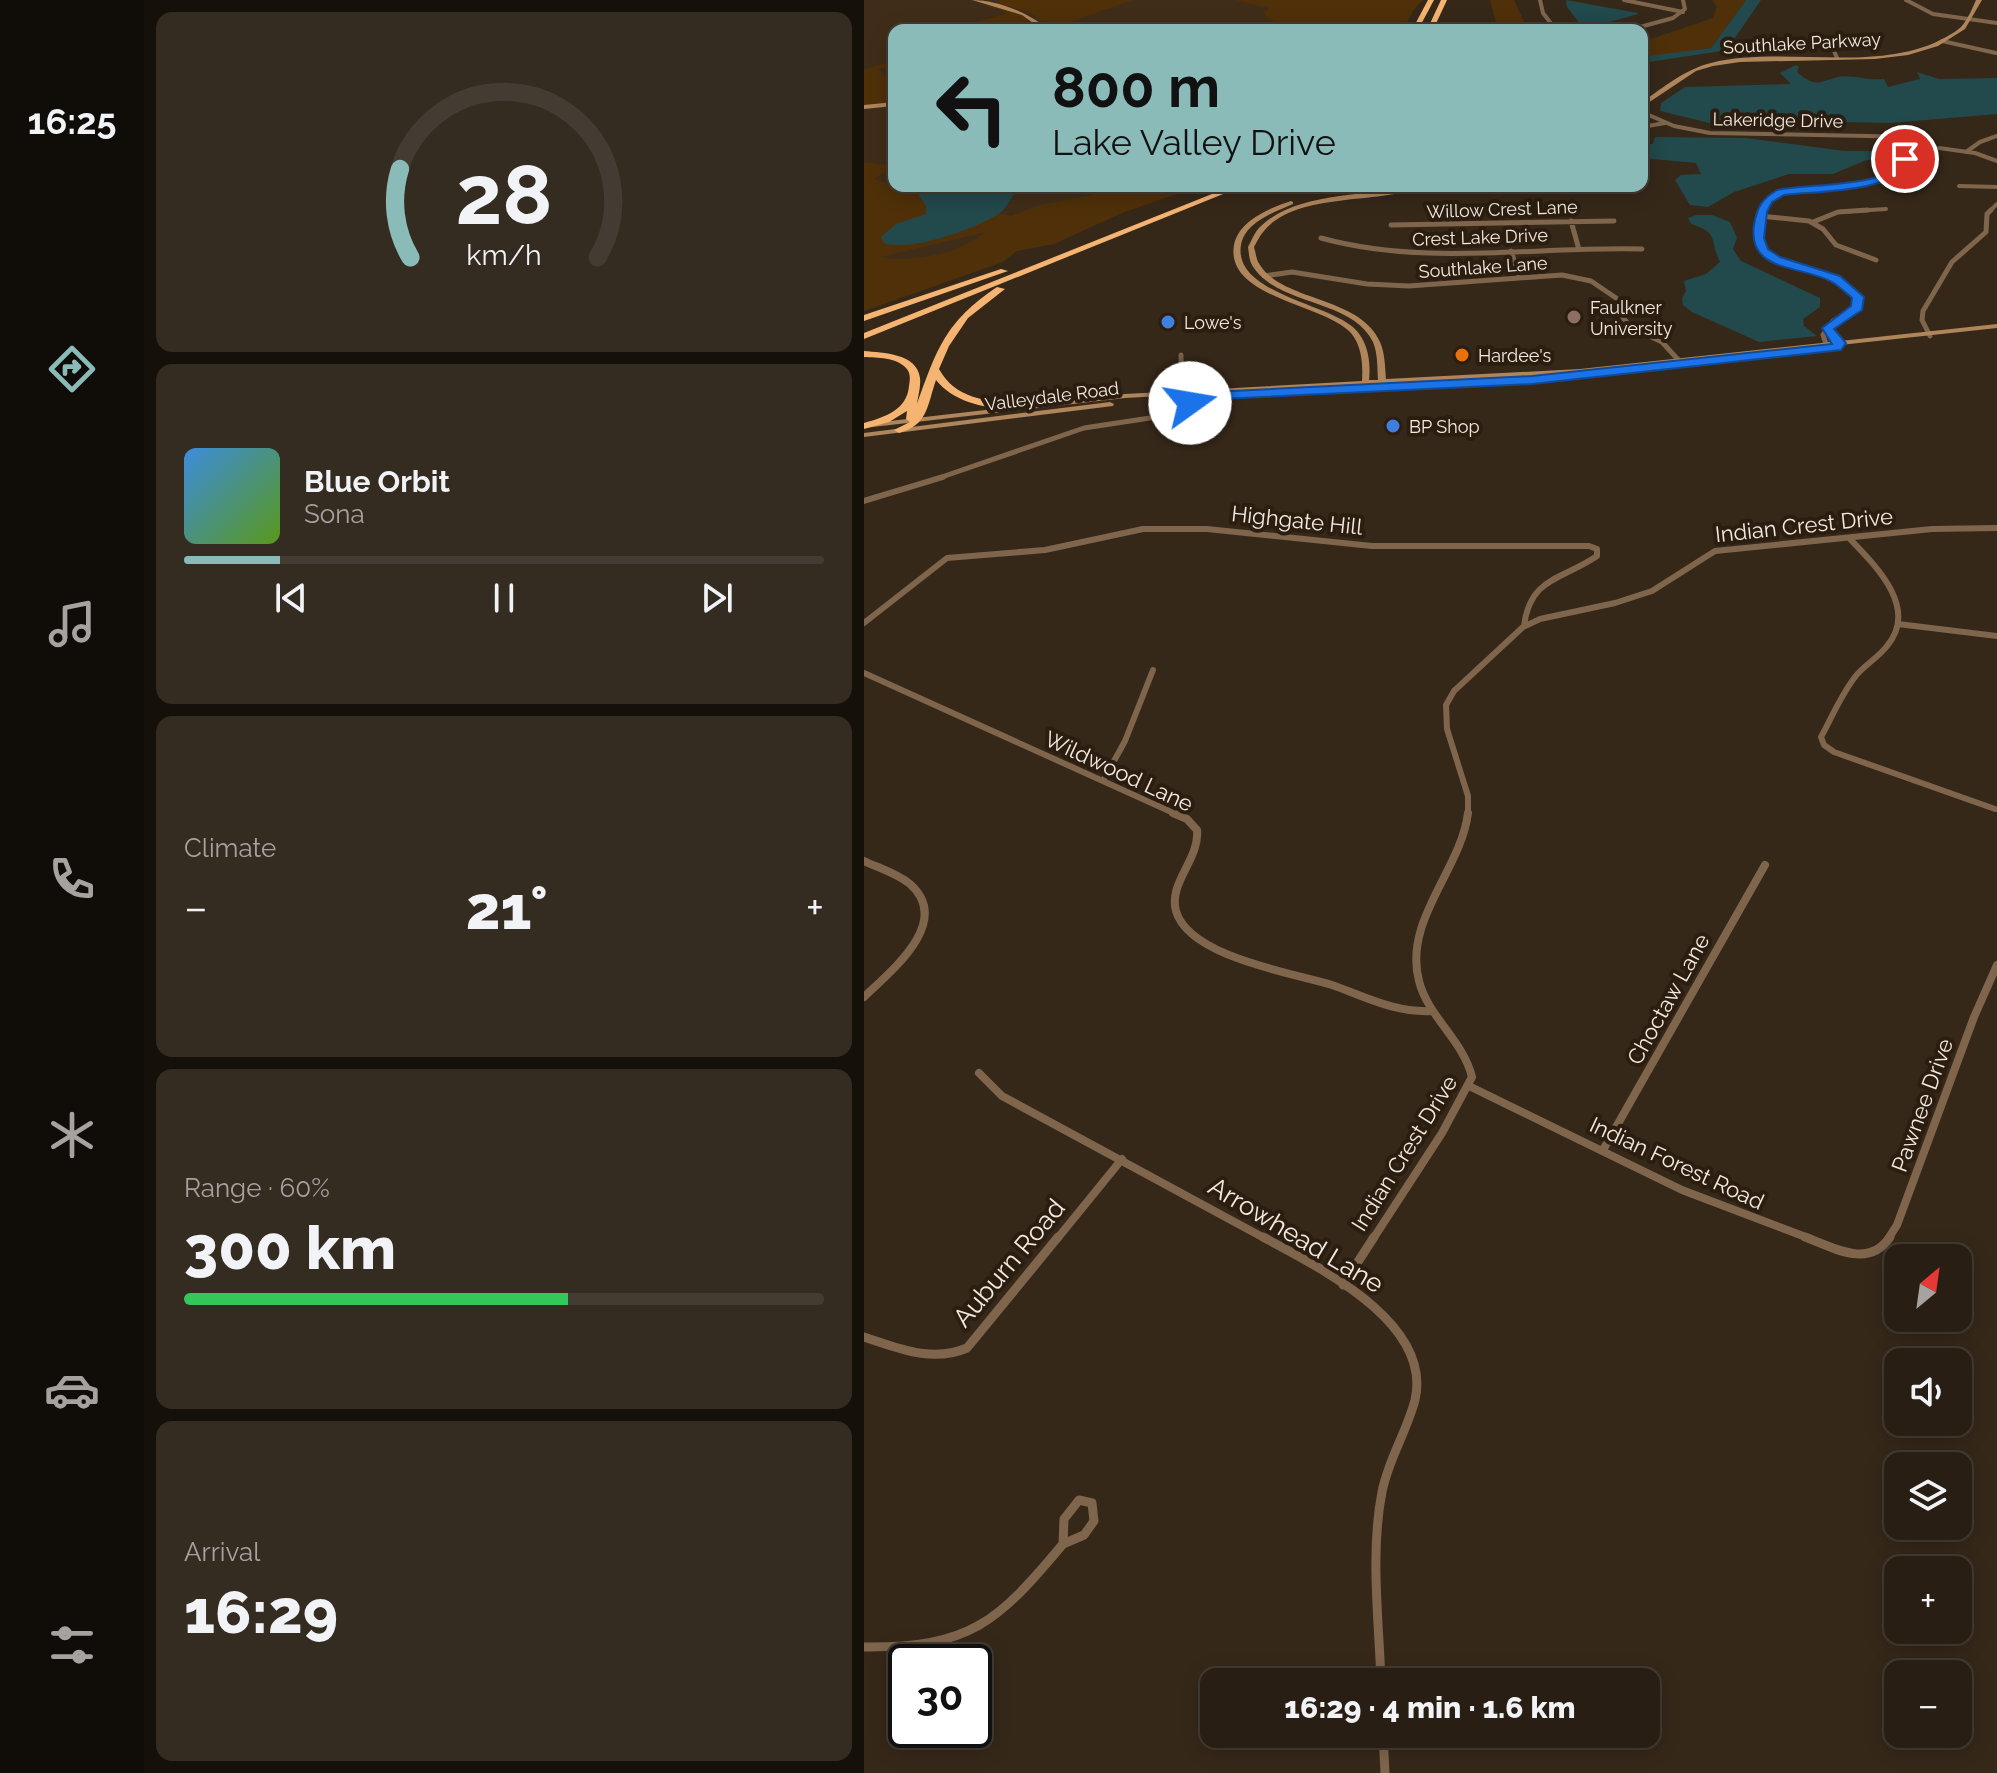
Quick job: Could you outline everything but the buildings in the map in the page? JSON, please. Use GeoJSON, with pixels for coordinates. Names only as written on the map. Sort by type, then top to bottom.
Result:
{"type":"FeatureCollection","features":[{"type":"Feature","properties":{"kind":"highway"},"geometry":{"type":"LineString","coordinates":[[1418,24],[1430,2]]}},
{"type":"Feature","properties":{"kind":"highway"},"geometry":{"type":"LineString","coordinates":[[1433,24],[1443,2]]}},
{"type":"Feature","properties":{"kind":"highway"},"geometry":{"type":"LineString","coordinates":[[864,327],[1202,192]]}},
{"type":"Feature","properties":{"kind":"highway"},"geometry":{"type":"LineString","coordinates":[[864,336],[1224,192]]}},
{"type":"Feature","properties":{"kind":"highway"},"geometry":{"type":"LineString","coordinates":[[915,424],[944,342],[967,314],[992,294],[1046,264]]}},
{"type":"Feature","properties":{"kind":"highway"},"geometry":{"type":"LineString","coordinates":[[864,318],[1004,271]]}},
{"type":"Feature","properties":{"kind":"highway"},"geometry":{"type":"LineString","coordinates":[[864,354],[894,357],[911,367],[915,377],[912,399],[915,424]]}},
{"type":"Feature","properties":{"kind":"highway"},"geometry":{"type":"LineString","coordinates":[[934,368],[941,383],[962,397],[995,404],[1027,405]]}},
{"type":"Feature","properties":{"kind":"highway"},"geometry":{"type":"LineString","coordinates":[[864,426],[893,417],[912,399]]}},
{"type":"Feature","properties":{"kind":"highway"},"geometry":{"type":"LineString","coordinates":[[899,430],[915,424]]}},
{"type":"Feature","properties":{"kind":"street"},"geometry":{"type":"LineString","coordinates":[[975,0],[1020,12],[1038,24]]}},
{"type":"Feature","properties":{"kind":"street"},"geometry":{"type":"LineString","coordinates":[[1540,0],[1543,13],[1551,24]]}},
{"type":"Feature","properties":{"kind":"street"},"geometry":{"type":"LineString","coordinates":[[1624,0],[1683,12]]}},
{"type":"Feature","properties":{"kind":"street"},"geometry":{"type":"LineString","coordinates":[[1683,0],[1683,12]]}},
{"type":"Feature","properties":{"kind":"street"},"geometry":{"type":"LineString","coordinates":[[1906,0],[1923,11],[1997,23]]}},
{"type":"Feature","properties":{"kind":"street","name":"Southlake Parkway"},"geometry":{"type":"LineString","coordinates":[[1648,99],[1694,70],[1720,63],[1885,55],[1942,41],[1957,33],[1970,19],[1979,0]]}},
{"type":"Feature","properties":{"kind":"street"},"geometry":{"type":"LineString","coordinates":[[1648,25],[1669,20],[1683,12]]}},
{"type":"Feature","properties":{"kind":"street"},"geometry":{"type":"LineString","coordinates":[[1829,39],[1837,58]]}},
{"type":"Feature","properties":{"kind":"street"},"geometry":{"type":"LineString","coordinates":[[1942,41],[1996,53]]}},
{"type":"Feature","properties":{"kind":"street"},"geometry":{"type":"LineString","coordinates":[[864,107],[888,105]]}},
{"type":"Feature","properties":{"kind":"street","name":"Lakeridge Drive"},"geometry":{"type":"LineString","coordinates":[[1648,115],[1662,122],[1710,133],[1918,137]]}},
{"type":"Feature","properties":{"kind":"street"},"geometry":{"type":"LineString","coordinates":[[1648,126],[1662,122]]}},
{"type":"Feature","properties":{"kind":"street"},"geometry":{"type":"LineString","coordinates":[[1966,152],[1980,142],[1997,136]]}},
{"type":"Feature","properties":{"kind":"street"},"geometry":{"type":"LineString","coordinates":[[1939,148],[1997,161]]}},
{"type":"Feature","properties":{"kind":"street"},"geometry":{"type":"LineString","coordinates":[[1826,344],[1823,335],[1857,308],[1858,297],[1835,279],[1767,254],[1758,244],[1760,216],[1768,200],[1781,192],[1874,181],[1902,170],[1908,163],[1905,159]]}},
{"type":"Feature","properties":{"kind":"street"},"geometry":{"type":"LineString","coordinates":[[1959,186],[1997,187]]}},
{"type":"Feature","properties":{"kind":"street"},"geometry":{"type":"LineString","coordinates":[[1355,192],[1302,200],[1259,218],[1241,235],[1236,252],[1241,268],[1255,282],[1329,314],[1350,328],[1363,348],[1365,385]]}},
{"type":"Feature","properties":{"kind":"street"},"geometry":{"type":"LineString","coordinates":[[1383,385],[1378,346],[1363,324],[1341,309],[1267,278],[1253,261],[1251,247],[1257,233],[1276,218],[1317,203],[1397,192]]}},
{"type":"Feature","properties":{"kind":"street"},"geometry":{"type":"LineString","coordinates":[[1930,336],[1922,320],[1923,311],[1952,262],[1986,232],[1987,214],[1997,204]]}},
{"type":"Feature","properties":{"kind":"street"},"geometry":{"type":"LineString","coordinates":[[1813,222],[1841,211],[1886,209]]}},
{"type":"Feature","properties":{"kind":"street"},"geometry":{"type":"LineString","coordinates":[[1760,216],[1794,217],[1813,222],[1836,245],[1876,260]]}},
{"type":"Feature","properties":{"kind":"street"},"geometry":{"type":"LineString","coordinates":[[1571,221],[1578,246]]}},
{"type":"Feature","properties":{"kind":"street","name":"Willow Crest Lane"},"geometry":{"type":"LineString","coordinates":[[1391,225],[1614,221]]}},
{"type":"Feature","properties":{"kind":"street","name":"Crest Lake Drive"},"geometry":{"type":"LineString","coordinates":[[1321,238],[1355,248],[1392,253],[1511,251],[1578,246],[1642,249]]}},
{"type":"Feature","properties":{"kind":"street"},"geometry":{"type":"LineString","coordinates":[[1511,251],[1520,278]]}},
{"type":"Feature","properties":{"kind":"street","name":"Southlake Lane"},"geometry":{"type":"LineString","coordinates":[[1267,278],[1298,273],[1395,286],[1567,276],[1595,283],[1619,300],[1617,309],[1630,327],[1662,342],[1681,362]]}},
{"type":"Feature","properties":{"kind":"street"},"geometry":{"type":"LineString","coordinates":[[1255,282],[1267,278]]}},
{"type":"Feature","properties":{"kind":"street","name":"Valleydale Road"},"geometry":{"type":"LineString","coordinates":[[1681,362],[1913,338],[1997,326]]}},
{"type":"Feature","properties":{"kind":"street"},"geometry":{"type":"LineString","coordinates":[[1828,328],[1838,345]]}},
{"type":"Feature","properties":{"kind":"street","name":"Valleydale Road"},"geometry":{"type":"LineString","coordinates":[[915,424],[1027,405],[1181,394],[1532,380],[1838,345]]}},
{"type":"Feature","properties":{"kind":"street"},"geometry":{"type":"LineString","coordinates":[[1171,414],[1180,407],[1178,360],[1181,355]]}},
{"type":"Feature","properties":{"kind":"street","name":"Valleydale Road"},"geometry":{"type":"LineString","coordinates":[[864,426],[915,424],[1181,394],[1192,397],[1365,385]]}},
{"type":"Feature","properties":{"kind":"street"},"geometry":{"type":"LineString","coordinates":[[864,501],[964,470],[1074,430],[1186,411],[1192,397]]}},
{"type":"Feature","properties":{"kind":"street"},"geometry":{"type":"LineString","coordinates":[[864,435],[899,430]]}},
{"type":"Feature","properties":{"kind":"street","name":"Highgate Hill"},"geometry":{"type":"LineString","coordinates":[[864,623],[942,560],[954,555],[1034,552],[1115,533],[1155,528],[1274,534],[1372,546],[1585,546],[1597,549],[1597,556],[1592,560],[1550,579],[1535,592],[1526,612],[1524,626]]}},
{"type":"Feature","properties":{"kind":"street","name":"Indian Crest Drive"},"geometry":{"type":"LineString","coordinates":[[1343,1285],[1472,1077],[1467,1059],[1432,1011],[1418,981],[1417,951],[1422,928],[1464,829],[1469,809],[1447,729],[1446,705],[1462,683],[1524,626],[1540,619],[1615,603],[1652,591],[1673,580],[1700,557],[1723,548],[1850,539],[1932,529],[1997,528]]}},
{"type":"Feature","properties":{"kind":"street"},"geometry":{"type":"LineString","coordinates":[[1850,539],[1885,580],[1895,597],[1898,624],[1891,642],[1855,677],[1821,737],[1822,743],[1828,749],[1995,809]]}},
{"type":"Feature","properties":{"kind":"street"},"geometry":{"type":"LineString","coordinates":[[1898,624],[1997,636]]}},
{"type":"Feature","properties":{"kind":"street"},"geometry":{"type":"LineString","coordinates":[[1103,781],[1125,741],[1153,670]]}},
{"type":"Feature","properties":{"kind":"street","name":"Wildwood Lane"},"geometry":{"type":"LineString","coordinates":[[864,673],[1181,816],[1197,830],[1197,846],[1175,902],[1178,919],[1193,935],[1258,966],[1333,986],[1405,1011],[1432,1011]]}},
{"type":"Feature","properties":{"kind":"street"},"geometry":{"type":"LineString","coordinates":[[864,861],[915,888],[922,901],[925,921],[910,951],[864,997]]}},
{"type":"Feature","properties":{"kind":"street","name":"Choctaw Lane"},"geometry":{"type":"LineString","coordinates":[[1603,1150],[1631,1106],[1719,942],[1765,865]]}},
{"type":"Feature","properties":{"kind":"street","name":"Pawnee Drive"},"geometry":{"type":"LineString","coordinates":[[1875,1253],[1887,1244],[1897,1225],[1974,1017],[1997,965]]}},
{"type":"Feature","properties":{"kind":"street","name":"Arrowhead Lane"},"geometry":{"type":"LineString","coordinates":[[979,1073],[1002,1096],[1122,1159],[1343,1285],[1396,1326],[1412,1354],[1417,1375],[1412,1413],[1389,1468],[1378,1509],[1376,1555],[1380,1668]]}},
{"type":"Feature","properties":{"kind":"street","name":"Indian Forest Road"},"geometry":{"type":"LineString","coordinates":[[1469,1086],[1682,1190],[1848,1253],[1875,1253]]}},
{"type":"Feature","properties":{"kind":"street","name":"Auburn Road"},"geometry":{"type":"LineString","coordinates":[[864,1337],[934,1356],[948,1356],[967,1348],[1122,1159]]}},
{"type":"Feature","properties":{"kind":"street"},"geometry":{"type":"LineString","coordinates":[[864,1647],[917,1647],[955,1640],[970,1633],[1010,1605],[1063,1544],[1089,1530],[1095,1516],[1090,1501],[1079,1500],[1068,1511],[1064,1519],[1063,1544]]}},
{"type":"Feature","properties":{"kind":"street"},"geometry":{"type":"LineString","coordinates":[[1384,1748],[1385,1773]]}},
{"type":"Feature","properties":{"kind":"shaded area"},"geometry":{"type":"Polygon","coordinates":[[[864,0],[1254,0],[1320,24],[888,24],[888,192],[1135,192],[1067,224],[864,276],[864,0]]]}},
{"type":"Feature","properties":{"kind":"shaded area"},"geometry":{"type":"Polygon","coordinates":[[[1001,0],[1133,0],[1065,24],[1045,24],[1029,12],[995,3],[1001,0]]]}},
{"type":"Feature","properties":{"kind":"shaded area"},"geometry":{"type":"Polygon","coordinates":[[[1235,0],[1423,0],[1406,24],[1264,24],[1275,21],[1267,18],[1264,12],[1269,8],[1235,0]]]}},
{"type":"Feature","properties":{"kind":"shaded area"},"geometry":{"type":"Polygon","coordinates":[[[1490,0],[1514,0],[1525,24],[1496,24],[1490,0]]]}},
{"type":"Feature","properties":{"kind":"shaded area"},"geometry":{"type":"Polygon","coordinates":[[[1712,0],[1746,0],[1711,48],[1648,57],[1648,40],[1713,18],[1717,7],[1712,0]]]}},
{"type":"Feature","properties":{"kind":"shaded area"},"geometry":{"type":"Polygon","coordinates":[[[986,6],[1013,10],[1033,20],[1013,24],[968,24],[1006,14],[986,6]]]}},
{"type":"Feature","properties":{"kind":"shaded area"},"geometry":{"type":"Polygon","coordinates":[[[888,62],[888,66],[878,69],[888,78],[888,103],[864,105],[864,70],[888,62]]]}},
{"type":"Feature","properties":{"kind":"shaded area"},"geometry":{"type":"Polygon","coordinates":[[[864,162],[888,165],[888,170],[874,179],[888,183],[888,192],[920,192],[1011,216],[1039,205],[1100,192],[1183,192],[1122,213],[1054,244],[1017,251],[1003,262],[864,311],[864,162]],[[986,232],[880,257],[921,258],[963,246],[986,232]]]}},
{"type":"Feature","properties":{"kind":"shaded area"},"geometry":{"type":"Polygon","coordinates":[[[1008,192],[1083,192],[1065,194],[1008,192]]]}},
{"type":"Feature","properties":{"kind":"water"},"geometry":{"type":"Polygon","coordinates":[[[1566,0],[1638,14],[1602,24],[1580,24],[1567,7],[1566,0]]]}},
{"type":"Feature","properties":{"kind":"water"},"geometry":{"type":"Polygon","coordinates":[[[1746,0],[1761,0],[1730,45],[1722,51],[1648,62],[1648,56],[1711,48],[1746,0]]]}},
{"type":"Feature","properties":{"kind":"water"},"geometry":{"type":"Polygon","coordinates":[[[1796,65],[1799,67],[1797,72],[1813,82],[1848,76],[1884,79],[1888,87],[1920,79],[1917,72],[1939,79],[1997,78],[1997,114],[1890,123],[1797,121],[1771,127],[1730,128],[1660,111],[1661,103],[1685,87],[1791,84],[1780,73],[1796,65]]]}},
{"type":"Feature","properties":{"kind":"water"},"geometry":{"type":"Polygon","coordinates":[[[1655,137],[1746,138],[1845,151],[1895,151],[1898,154],[1864,161],[1833,174],[1789,174],[1734,192],[1708,207],[1690,205],[1675,180],[1681,175],[1701,174],[1696,163],[1648,159],[1648,144],[1653,144],[1655,137]]]}},
{"type":"Feature","properties":{"kind":"water"},"geometry":{"type":"Polygon","coordinates":[[[1015,193],[1000,213],[960,232],[926,242],[884,243],[881,237],[896,224],[926,214],[926,206],[918,194],[1015,193]]]}},
{"type":"Feature","properties":{"kind":"water"},"geometry":{"type":"Polygon","coordinates":[[[1712,215],[1730,222],[1737,238],[1733,249],[1741,261],[1820,298],[1820,307],[1803,319],[1804,326],[1817,336],[1759,342],[1683,305],[1682,298],[1686,291],[1684,281],[1706,274],[1720,262],[1710,234],[1691,224],[1688,218],[1712,215]]]}},
{"type":"Feature","properties":{"kind":"place","name":"Faulkner University"},"geometry":{"type":"Point","coordinates":[1574,317]}},
{"type":"Feature","properties":{"kind":"place","name":"Lowe's"},"geometry":{"type":"Point","coordinates":[1168,322]}},
{"type":"Feature","properties":{"kind":"place","name":"Hardee's"},"geometry":{"type":"Point","coordinates":[1462,355]}},
{"type":"Feature","properties":{"kind":"place","name":"BP Shop"},"geometry":{"type":"Point","coordinates":[1393,426]}},
{"type":"Feature","properties":{"kind":"route"},"geometry":{"type":"LineString","coordinates":[[1190,403],[1192,397],[1532,380],[1836,347],[1839,343],[1828,328],[1857,308],[1858,297],[1835,279],[1776,260],[1763,251],[1758,238],[1764,205],[1781,192],[1802,187],[1845,185],[1889,177],[1906,167],[1908,161],[1905,159]]}}]}
